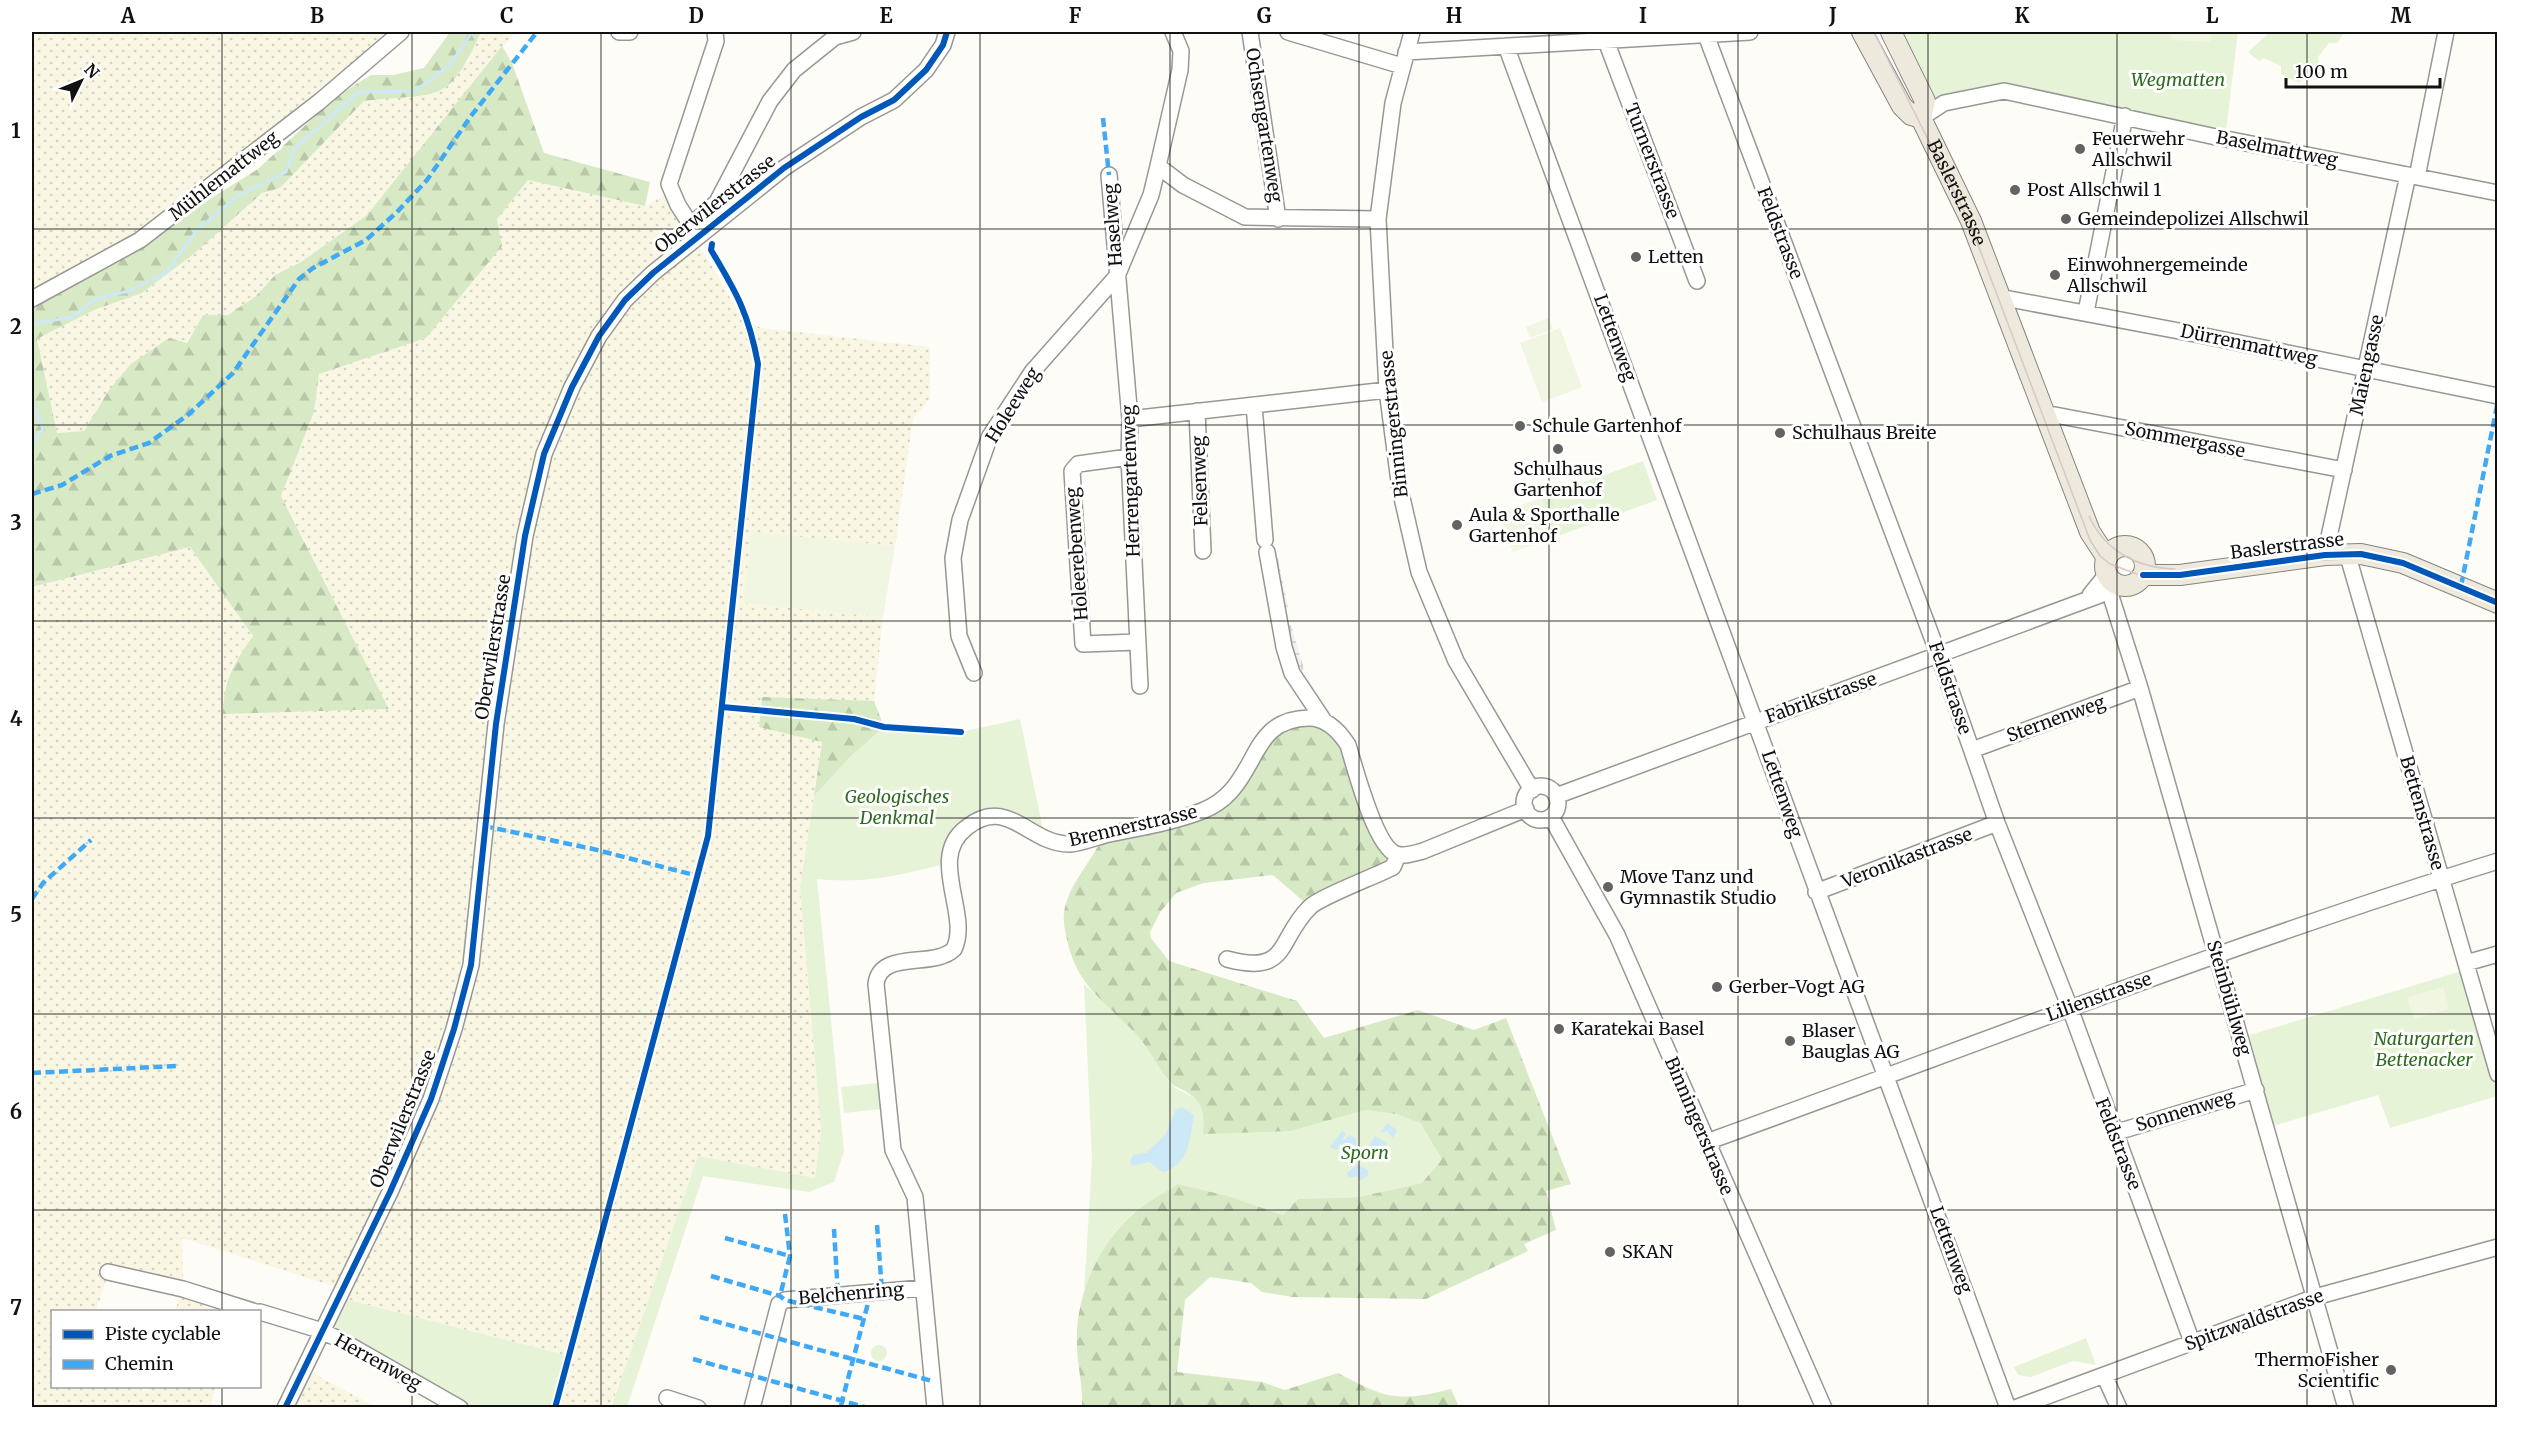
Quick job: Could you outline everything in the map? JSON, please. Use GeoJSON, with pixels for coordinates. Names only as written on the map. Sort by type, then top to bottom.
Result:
{"type":"FeatureCollection","features":[{"type":"Feature","properties":{"kind":"main road","name":"Baslerstrasse"},"geometry":{"type":"LineString","coordinates":[[1862,32],[1902,106],[1911,115],[1921,118]]}},
{"type":"Feature","properties":{"kind":"main road","name":"Baslerstrasse"},"geometry":{"type":"LineString","coordinates":[[1892,32],[1925,101],[1921,118],[1971,221],[2090,532],[2111,571]]}},
{"type":"Feature","properties":{"kind":"main road"},"geometry":{"type":"LineString","coordinates":[[2132,547],[2141,553],[2144,569],[2129,585],[2111,571],[2132,547]]}},
{"type":"Feature","properties":{"kind":"main road","name":"Baslerstrasse"},"geometry":{"type":"LineString","coordinates":[[2144,569],[2203,572],[2346,553],[2403,562],[2498,603]]}},
{"type":"Feature","properties":{"kind":"street","name":"Mühlemattweg"},"geometry":{"type":"LineString","coordinates":[[32,299],[140,240],[319,102],[401,32]]}},
{"type":"Feature","properties":{"kind":"street"},"geometry":{"type":"LineString","coordinates":[[619,32],[630,32]]}},
{"type":"Feature","properties":{"kind":"street"},"geometry":{"type":"LineString","coordinates":[[715,32],[716,41],[669,184],[695,230],[717,202],[770,100],[794,70],[836,37],[853,32]]}},
{"type":"Feature","properties":{"kind":"street","name":"Oberwilerstrasse"},"geometry":{"type":"LineString","coordinates":[[285,1407],[390,1192],[431,1099],[460,1008],[471,965],[496,724],[525,536],[544,454],[572,387],[599,336],[625,300],[695,230],[861,117],[894,100],[926,70],[943,45],[947,32]]}},
{"type":"Feature","properties":{"kind":"street","name":"Holeeweg"},"geometry":{"type":"LineString","coordinates":[[974,673],[959,636],[955,606],[953,558],[960,519],[990,436],[1010,404],[1032,372],[1117,276],[1151,195],[1158,166],[1180,70],[1181,51],[1173,32]]}},
{"type":"Feature","properties":{"kind":"street","name":"Ochsengartenweg"},"geometry":{"type":"LineString","coordinates":[[1250,32],[1278,219]]}},
{"type":"Feature","properties":{"kind":"street"},"geometry":{"type":"LineString","coordinates":[[1288,32],[1404,59],[1506,46],[1750,32]]}},
{"type":"Feature","properties":{"kind":"street","name":"Binningerstrasse"},"geometry":{"type":"LineString","coordinates":[[1412,32],[1393,103],[1377,219],[1388,390],[1404,514],[1419,572],[1456,661],[1532,790]]}},
{"type":"Feature","properties":{"kind":"street","name":"Maiengasse"},"geometry":{"type":"LineString","coordinates":[[2325,555],[2446,32]]}},
{"type":"Feature","properties":{"kind":"street","name":"Feldstrasse"},"geometry":{"type":"LineString","coordinates":[[1706,35],[1939,654],[1997,823],[2069,1006],[2192,1342]]}},
{"type":"Feature","properties":{"kind":"street","name":"Turnerstrasse"},"geometry":{"type":"LineString","coordinates":[[1606,41],[1697,281]]}},
{"type":"Feature","properties":{"kind":"street","name":"Lettenweg"},"geometry":{"type":"LineString","coordinates":[[1506,46],[1756,722],[1816,892],[1888,1077],[2008,1407]]}},
{"type":"Feature","properties":{"kind":"street","name":"Baselmattweg"},"geometry":{"type":"LineString","coordinates":[[1921,118],[1944,103],[2004,91],[2498,193]]}},
{"type":"Feature","properties":{"kind":"street"},"geometry":{"type":"LineString","coordinates":[[2086,312],[2125,116]]}},
{"type":"Feature","properties":{"kind":"street"},"geometry":{"type":"LineString","coordinates":[[1158,166],[1183,185],[1245,217],[1377,219]]}},
{"type":"Feature","properties":{"kind":"street","name":"Haselweg"},"geometry":{"type":"LineString","coordinates":[[1109,175],[1117,276]]}},
{"type":"Feature","properties":{"kind":"street","name":"Herrengartenweg"},"geometry":{"type":"LineString","coordinates":[[1117,276],[1130,419],[1129,457],[1140,686]]}},
{"type":"Feature","properties":{"kind":"street","name":"Dürrenmattweg"},"geometry":{"type":"LineString","coordinates":[[1999,297],[2086,312],[2498,396]]}},
{"type":"Feature","properties":{"kind":"street","name":"Felsenweg"},"geometry":{"type":"LineString","coordinates":[[1130,419],[1388,390]]}},
{"type":"Feature","properties":{"kind":"street"},"geometry":{"type":"LineString","coordinates":[[1254,405],[1266,546],[1284,647],[1292,673],[1324,721],[1340,732],[1348,745],[1381,840],[1398,855]]}},
{"type":"Feature","properties":{"kind":"street","name":"Felsenweg"},"geometry":{"type":"LineString","coordinates":[[1197,411],[1203,551]]}},
{"type":"Feature","properties":{"kind":"street","name":"Sommergasse"},"geometry":{"type":"LineString","coordinates":[[2054,436],[2048,416],[2055,415],[2343,470]]}},
{"type":"Feature","properties":{"kind":"street","name":"Holeerebenweg"},"geometry":{"type":"LineString","coordinates":[[1129,457],[1078,464],[1072,471],[1083,645],[1137,642]]}},
{"type":"Feature","properties":{"kind":"street","name":"Bettenstrasse"},"geometry":{"type":"LineString","coordinates":[[2346,553],[2498,1074]]}},
{"type":"Feature","properties":{"kind":"street","name":"Fabrikstrasse"},"geometry":{"type":"LineString","coordinates":[[1556,796],[2085,599],[2111,571]]}},
{"type":"Feature","properties":{"kind":"street","name":"Steinbühlweg"},"geometry":{"type":"LineString","coordinates":[[2111,571],[2140,688],[2346,1407]]}},
{"type":"Feature","properties":{"kind":"street","name":"Sternenweg"},"geometry":{"type":"LineString","coordinates":[[1972,750],[2140,688]]}},
{"type":"Feature","properties":{"kind":"street","name":"Brennerstrasse"},"geometry":{"type":"LineString","coordinates":[[922,1288],[915,1197],[893,1150],[877,977],[891,964],[937,959],[954,949],[957,935],[949,863],[953,843],[965,828],[997,814],[1013,819],[1045,838],[1069,844],[1181,818],[1204,810],[1232,790],[1271,730],[1285,721],[1297,718],[1324,721]]}},
{"type":"Feature","properties":{"kind":"street"},"geometry":{"type":"LineString","coordinates":[[1548,788],[1556,796],[1558,805],[1551,817],[1536,819],[1526,809],[1526,798],[1532,790],[1548,788]]}},
{"type":"Feature","properties":{"kind":"street"},"geometry":{"type":"LineString","coordinates":[[1398,855],[1423,851],[1526,809]]}},
{"type":"Feature","properties":{"kind":"street","name":"Binningerstrasse"},"geometry":{"type":"LineString","coordinates":[[1551,817],[1617,935],[1709,1150],[1824,1407]]}},
{"type":"Feature","properties":{"kind":"street","name":"Veronikastrasse"},"geometry":{"type":"LineString","coordinates":[[1816,892],[1997,823]]}},
{"type":"Feature","properties":{"kind":"street"},"geometry":{"type":"LineString","coordinates":[[1227,959],[1252,964],[1267,962],[1279,954],[1310,907],[1393,867],[1398,855]]}},
{"type":"Feature","properties":{"kind":"street","name":"Lilienstrasse"},"geometry":{"type":"LineString","coordinates":[[1709,1150],[1715,1139],[1888,1077],[2069,1006],[2441,878],[2498,861]]}},
{"type":"Feature","properties":{"kind":"street"},"geometry":{"type":"LineString","coordinates":[[2466,963],[2498,954]]}},
{"type":"Feature","properties":{"kind":"street","name":"Sonnenweg"},"geometry":{"type":"LineString","coordinates":[[2114,1132],[2256,1090]]}},
{"type":"Feature","properties":{"kind":"street","name":"Spitzwaldstrasse"},"geometry":{"type":"LineString","coordinates":[[2015,1407],[2315,1297],[2498,1247]]}},
{"type":"Feature","properties":{"kind":"street","name":"Herrenweg"},"geometry":{"type":"LineString","coordinates":[[108,1272],[183,1289],[251,1310]]}},
{"type":"Feature","properties":{"kind":"street"},"geometry":{"type":"LineString","coordinates":[[922,1288],[935,1407]]}},
{"type":"Feature","properties":{"kind":"street","name":"Belchenring"},"geometry":{"type":"LineString","coordinates":[[752,1407],[779,1304],[785,1300],[922,1288]]}},
{"type":"Feature","properties":{"kind":"street","name":"Herrenweg"},"geometry":{"type":"LineString","coordinates":[[261,1313],[321,1331],[360,1349],[460,1407]]}},
{"type":"Feature","properties":{"kind":"street"},"geometry":{"type":"LineString","coordinates":[[2104,1375],[2119,1407]]}},
{"type":"Feature","properties":{"kind":"street"},"geometry":{"type":"LineString","coordinates":[[667,1398],[698,1407]]}},
{"type":"Feature","properties":{"kind":"shaded area"},"geometry":{"type":"Polygon","coordinates":[[[32,32],[405,32],[143,243],[32,307],[32,32]]]}},
{"type":"Feature","properties":{"kind":"shaded area"},"geometry":{"type":"Polygon","coordinates":[[[481,32],[515,32],[367,215],[301,262],[275,275],[256,296],[228,315],[203,315],[186,343],[109,390],[84,431],[57,433],[37,339],[94,310],[142,293],[195,253],[262,193],[280,188],[364,101],[381,99],[467,63],[481,32]]]}},
{"type":"Feature","properties":{"kind":"shaded area"},"geometry":{"type":"Polygon","coordinates":[[[528,179],[645,206],[665,195],[710,263],[742,318],[761,328],[930,347],[930,399],[913,419],[895,546],[752,533],[743,603],[883,617],[874,701],[762,698],[759,727],[822,741],[800,888],[821,1131],[815,1178],[698,1157],[611,1407],[555,1407],[568,1356],[337,1297],[339,1288],[182,1238],[183,1289],[237,1310],[175,1310],[182,1289],[109,1272],[96,1310],[51,1310],[51,1388],[135,1388],[148,1391],[150,1388],[216,1388],[211,1404],[222,1407],[32,1407],[32,587],[190,547],[253,636],[233,664],[224,689],[389,709],[281,495],[314,412],[319,374],[426,338],[497,219],[528,179]]]}},
{"type":"Feature","properties":{"kind":"shaded area"},"geometry":{"type":"Polygon","coordinates":[[[1278,558],[1288,608],[1280,610],[1270,560],[1278,558]]]}},
{"type":"Feature","properties":{"kind":"shaded area"},"geometry":{"type":"Polygon","coordinates":[[[1291,625],[1304,669],[1297,673],[1284,626],[1291,625]]]}},
{"type":"Feature","properties":{"kind":"shaded area"},"geometry":{"type":"Polygon","coordinates":[[[303,1368],[376,1407],[285,1408],[303,1368]]]}},
{"type":"Feature","properties":{"kind":"green space"},"geometry":{"type":"Polygon","coordinates":[[[450,32],[481,32],[459,74],[448,85],[437,92],[424,95],[364,101],[280,188],[262,193],[195,253],[142,293],[94,310],[37,339],[57,433],[84,431],[109,390],[131,364],[169,338],[187,343],[203,315],[228,315],[256,296],[275,275],[301,262],[367,215],[502,46],[512,63],[544,153],[650,182],[645,206],[528,180],[497,219],[502,246],[426,338],[319,374],[314,412],[281,496],[389,709],[223,714],[225,691],[231,672],[253,636],[190,547],[32,587],[32,307],[98,269],[258,169],[336,97],[371,75],[393,75],[424,68],[450,32]]]}},
{"type":"Feature","properties":{"kind":"green space","name":"Wegmatten"},"geometry":{"type":"Polygon","coordinates":[[[1891,32],[2238,32],[2225,139],[2004,91],[1935,101],[1922,95],[1891,32]]]}},
{"type":"Feature","properties":{"kind":"green space"},"geometry":{"type":"Polygon","coordinates":[[[2171,32],[2211,32],[2210,42],[2171,40],[2171,32]]]}},
{"type":"Feature","properties":{"kind":"green space"},"geometry":{"type":"Polygon","coordinates":[[[2270,32],[2345,32],[2337,43],[2329,43],[2318,57],[2319,64],[2299,83],[2281,74],[2281,66],[2264,58],[2259,61],[2248,52],[2270,32]]]}},
{"type":"Feature","properties":{"kind":"green space"},"geometry":{"type":"Polygon","coordinates":[[[1549,318],[1553,329],[1530,338],[1526,327],[1549,318]]]}},
{"type":"Feature","properties":{"kind":"green space"},"geometry":{"type":"Polygon","coordinates":[[[1560,328],[1582,387],[1542,402],[1520,343],[1560,328]]]}},
{"type":"Feature","properties":{"kind":"green space"},"geometry":{"type":"Polygon","coordinates":[[[1643,461],[1657,500],[1555,537],[1541,498],[1643,461]]]}},
{"type":"Feature","properties":{"kind":"green space"},"geometry":{"type":"Polygon","coordinates":[[[1541,498],[1555,537],[1513,552],[1498,514],[1541,498]]]}},
{"type":"Feature","properties":{"kind":"green space"},"geometry":{"type":"Polygon","coordinates":[[[752,532],[895,546],[883,617],[743,603],[752,532]]]}},
{"type":"Feature","properties":{"kind":"green space"},"geometry":{"type":"Polygon","coordinates":[[[762,697],[874,701],[884,727],[850,757],[814,796],[822,742],[759,727],[762,697]]]}},
{"type":"Feature","properties":{"kind":"green space"},"geometry":{"type":"Polygon","coordinates":[[[1297,718],[1340,732],[1393,867],[1310,907],[1273,875],[1204,883],[1176,893],[1161,911],[1150,932],[1151,938],[1169,961],[1297,1001],[1324,1038],[1418,1010],[1474,1030],[1506,1018],[1571,1184],[1546,1191],[1556,1230],[1524,1244],[1528,1251],[1426,1299],[1292,1297],[1262,1292],[1251,1283],[1210,1277],[1185,1300],[1177,1372],[1262,1382],[1285,1390],[1338,1373],[1368,1388],[1392,1396],[1418,1396],[1451,1389],[1459,1407],[1082,1407],[1077,1326],[1085,1291],[1091,1273],[1109,1241],[1120,1227],[1143,1206],[1178,1184],[1231,1197],[1283,1215],[1298,1199],[1359,1197],[1422,1183],[1442,1159],[1420,1123],[1396,1114],[1365,1110],[1291,1131],[1203,1134],[1202,1109],[1196,1099],[1170,1082],[1141,1040],[1085,982],[1072,956],[1064,923],[1066,902],[1103,836],[1216,803],[1255,752],[1297,718]]]}},
{"type":"Feature","properties":{"kind":"green space","name":"Geologisches Denkmal"},"geometry":{"type":"Polygon","coordinates":[[[1020,719],[1045,839],[1013,819],[965,828],[949,863],[899,875],[868,879],[817,879],[844,1151],[834,1182],[809,1192],[703,1176],[627,1407],[611,1408],[698,1156],[815,1178],[821,1131],[800,888],[814,796],[850,757],[884,727],[961,732],[1020,719]]]}},
{"type":"Feature","properties":{"kind":"green space","name":"Naturgarten Bettenacker"},"geometry":{"type":"Polygon","coordinates":[[[2468,969],[2497,1074],[2497,1096],[2390,1128],[2378,1095],[2266,1128],[2240,1038],[2468,969]]]}},
{"type":"Feature","properties":{"kind":"green space","name":"Sporn"},"geometry":{"type":"Polygon","coordinates":[[[1084,984],[1140,1038],[1156,1058],[1170,1083],[1193,1097],[1205,1117],[1291,1131],[1365,1110],[1396,1114],[1420,1123],[1442,1159],[1422,1183],[1359,1197],[1298,1199],[1283,1215],[1231,1197],[1133,1213],[1116,1231],[1097,1261],[1084,1293],[1092,1159],[1084,984]]]}},
{"type":"Feature","properties":{"kind":"green space"},"geometry":{"type":"Polygon","coordinates":[[[2443,987],[2449,1009],[2414,1019],[2407,997],[2443,987]]]}},
{"type":"Feature","properties":{"kind":"green space"},"geometry":{"type":"Polygon","coordinates":[[[879,1083],[881,1109],[844,1113],[841,1087],[879,1083]]]}},
{"type":"Feature","properties":{"kind":"green space"},"geometry":{"type":"Polygon","coordinates":[[[337,1297],[569,1356],[555,1407],[462,1407],[328,1334],[337,1297]]]}},
{"type":"Feature","properties":{"kind":"green space"},"geometry":{"type":"Polygon","coordinates":[[[2086,1338],[2096,1365],[2073,1361],[2031,1377],[2018,1375],[2014,1367],[2086,1338]]]}},
{"type":"Feature","properties":{"kind":"green space"},"geometry":{"type":"Polygon","coordinates":[[[879,1345],[885,1347],[887,1353],[885,1359],[879,1361],[873,1359],[871,1353],[873,1347],[879,1345]]]}},
{"type":"Feature","properties":{"kind":"water"},"geometry":{"type":"Polygon","coordinates":[[[1182,1107],[1194,1115],[1187,1150],[1178,1164],[1163,1172],[1149,1162],[1133,1166],[1130,1162],[1133,1155],[1146,1153],[1165,1135],[1176,1109],[1182,1107]]]}},
{"type":"Feature","properties":{"kind":"water"},"geometry":{"type":"Polygon","coordinates":[[[1387,1123],[1397,1130],[1393,1138],[1387,1131],[1380,1133],[1387,1123]]]}},
{"type":"Feature","properties":{"kind":"water"},"geometry":{"type":"Polygon","coordinates":[[[1342,1131],[1346,1134],[1341,1142],[1350,1135],[1356,1138],[1356,1148],[1349,1155],[1341,1152],[1340,1143],[1337,1150],[1330,1147],[1342,1131]]]}},
{"type":"Feature","properties":{"kind":"water"},"geometry":{"type":"Polygon","coordinates":[[[1375,1136],[1387,1143],[1385,1148],[1380,1148],[1380,1153],[1374,1158],[1370,1144],[1375,1136]]]}},
{"type":"Feature","properties":{"kind":"water"},"geometry":{"type":"Polygon","coordinates":[[[1358,1164],[1368,1170],[1368,1176],[1359,1181],[1357,1176],[1348,1178],[1347,1173],[1358,1164]]]}},
{"type":"Feature","properties":{"kind":"waterway"},"geometry":{"type":"LineString","coordinates":[[32,324],[72,317],[95,299],[129,291],[166,273],[197,230],[239,195],[286,172],[294,149],[359,92],[415,91],[449,66],[472,32]]}},
{"type":"Feature","properties":{"kind":"waterway"},"geometry":{"type":"LineString","coordinates":[[32,402],[43,429],[32,445]]}},
{"type":"Feature","properties":{"kind":"tram line"},"geometry":{"type":"LineString","coordinates":[[1874,32],[1969,221],[2090,540],[2100,556],[2110,564],[2142,576],[2197,575],[2308,561],[2361,558],[2382,560],[2425,573],[2498,605]]}},
{"type":"Feature","properties":{"kind":"tram line"},"geometry":{"type":"LineString","coordinates":[[2089,516],[2104,539],[2124,555],[2148,565],[2175,569]]}},
{"type":"Feature","properties":{"kind":"marked path"},"geometry":{"type":"LineString","coordinates":[[32,494],[62,485],[110,456],[149,443],[189,414],[233,373],[299,279],[313,268],[366,240],[427,180],[471,116],[537,32]]}},
{"type":"Feature","properties":{"kind":"marked path"},"geometry":{"type":"LineString","coordinates":[[1103,118],[1109,175]]}},
{"type":"Feature","properties":{"kind":"marked path"},"geometry":{"type":"LineString","coordinates":[[2461,586],[2498,401]]}},
{"type":"Feature","properties":{"kind":"marked path"},"geometry":{"type":"LineString","coordinates":[[484,826],[593,849],[698,876]]}},
{"type":"Feature","properties":{"kind":"marked path"},"geometry":{"type":"LineString","coordinates":[[32,899],[43,883],[91,840]]}},
{"type":"Feature","properties":{"kind":"marked path"},"geometry":{"type":"LineString","coordinates":[[32,1073],[176,1066]]}},
{"type":"Feature","properties":{"kind":"marked path"},"geometry":{"type":"LineString","coordinates":[[785,1214],[790,1256]]}},
{"type":"Feature","properties":{"kind":"marked path"},"geometry":{"type":"LineString","coordinates":[[877,1225],[882,1291]]}},
{"type":"Feature","properties":{"kind":"marked path"},"geometry":{"type":"LineString","coordinates":[[834,1229],[838,1295]]}},
{"type":"Feature","properties":{"kind":"marked path"},"geometry":{"type":"LineString","coordinates":[[725,1238],[790,1256],[780,1296]]}},
{"type":"Feature","properties":{"kind":"marked path"},"geometry":{"type":"LineString","coordinates":[[711,1276],[780,1296],[785,1300],[864,1319]]}},
{"type":"Feature","properties":{"kind":"marked path"},"geometry":{"type":"LineString","coordinates":[[841,1405],[871,1292]]}},
{"type":"Feature","properties":{"kind":"marked path"},"geometry":{"type":"LineString","coordinates":[[700,1317],[932,1381]]}},
{"type":"Feature","properties":{"kind":"marked path"},"geometry":{"type":"LineString","coordinates":[[693,1359],[868,1408]]}},
{"type":"Feature","properties":{"kind":"cycle path"},"geometry":{"type":"LineString","coordinates":[[285,1408],[390,1192],[431,1099],[454,1029],[471,965],[496,724],[525,536],[544,454],[572,387],[599,336],[625,300],[653,273],[784,168],[861,117],[894,100],[926,70],[943,45],[947,32]]}},
{"type":"Feature","properties":{"kind":"cycle path"},"geometry":{"type":"LineString","coordinates":[[555,1408],[708,836],[758,364],[746,318],[735,292],[711,250],[712,244]]}},
{"type":"Feature","properties":{"kind":"cycle path"},"geometry":{"type":"LineString","coordinates":[[2143,575],[2180,575],[2325,555],[2361,554],[2403,563],[2498,603]]}},
{"type":"Feature","properties":{"kind":"cycle path"},"geometry":{"type":"LineString","coordinates":[[722,707],[854,719],[884,727],[961,732]]}},
{"type":"Feature","properties":{"kind":"place","name":"Feuerwehr Allschwil"},"geometry":{"type":"Point","coordinates":[2080,149]}},
{"type":"Feature","properties":{"kind":"place","name":"Post Allschwil 1"},"geometry":{"type":"Point","coordinates":[2015,190]}},
{"type":"Feature","properties":{"kind":"place","name":"Gemeindepolizei Allschwil"},"geometry":{"type":"Point","coordinates":[2066,219]}},
{"type":"Feature","properties":{"kind":"place","name":"Letten"},"geometry":{"type":"Point","coordinates":[1636,257]}},
{"type":"Feature","properties":{"kind":"place","name":"Einwohnergemeinde Allschwil"},"geometry":{"type":"Point","coordinates":[2055,275]}},
{"type":"Feature","properties":{"kind":"place","name":"Schule Gartenhof"},"geometry":{"type":"Point","coordinates":[1520,426]}},
{"type":"Feature","properties":{"kind":"place","name":"Schulhaus Breite"},"geometry":{"type":"Point","coordinates":[1780,433]}},
{"type":"Feature","properties":{"kind":"place","name":"Schulhaus Gartenhof"},"geometry":{"type":"Point","coordinates":[1558,449]}},
{"type":"Feature","properties":{"kind":"place","name":"Aula & Sporthalle Gartenhof"},"geometry":{"type":"Point","coordinates":[1457,525]}},
{"type":"Feature","properties":{"kind":"place","name":"Move Tanz und Gymnastik Studio"},"geometry":{"type":"Point","coordinates":[1608,887]}},
{"type":"Feature","properties":{"kind":"place","name":"Gerber-Vogt AG"},"geometry":{"type":"Point","coordinates":[1717,987]}},
{"type":"Feature","properties":{"kind":"place","name":"Karatekai Basel"},"geometry":{"type":"Point","coordinates":[1559,1029]}},
{"type":"Feature","properties":{"kind":"place","name":"Blaser Bauglas AG"},"geometry":{"type":"Point","coordinates":[1790,1041]}},
{"type":"Feature","properties":{"kind":"place","name":"SKAN"},"geometry":{"type":"Point","coordinates":[1610,1252]}},
{"type":"Feature","properties":{"kind":"place","name":"ThermoFisher Scientific"},"geometry":{"type":"Point","coordinates":[2391,1370]}}]}
